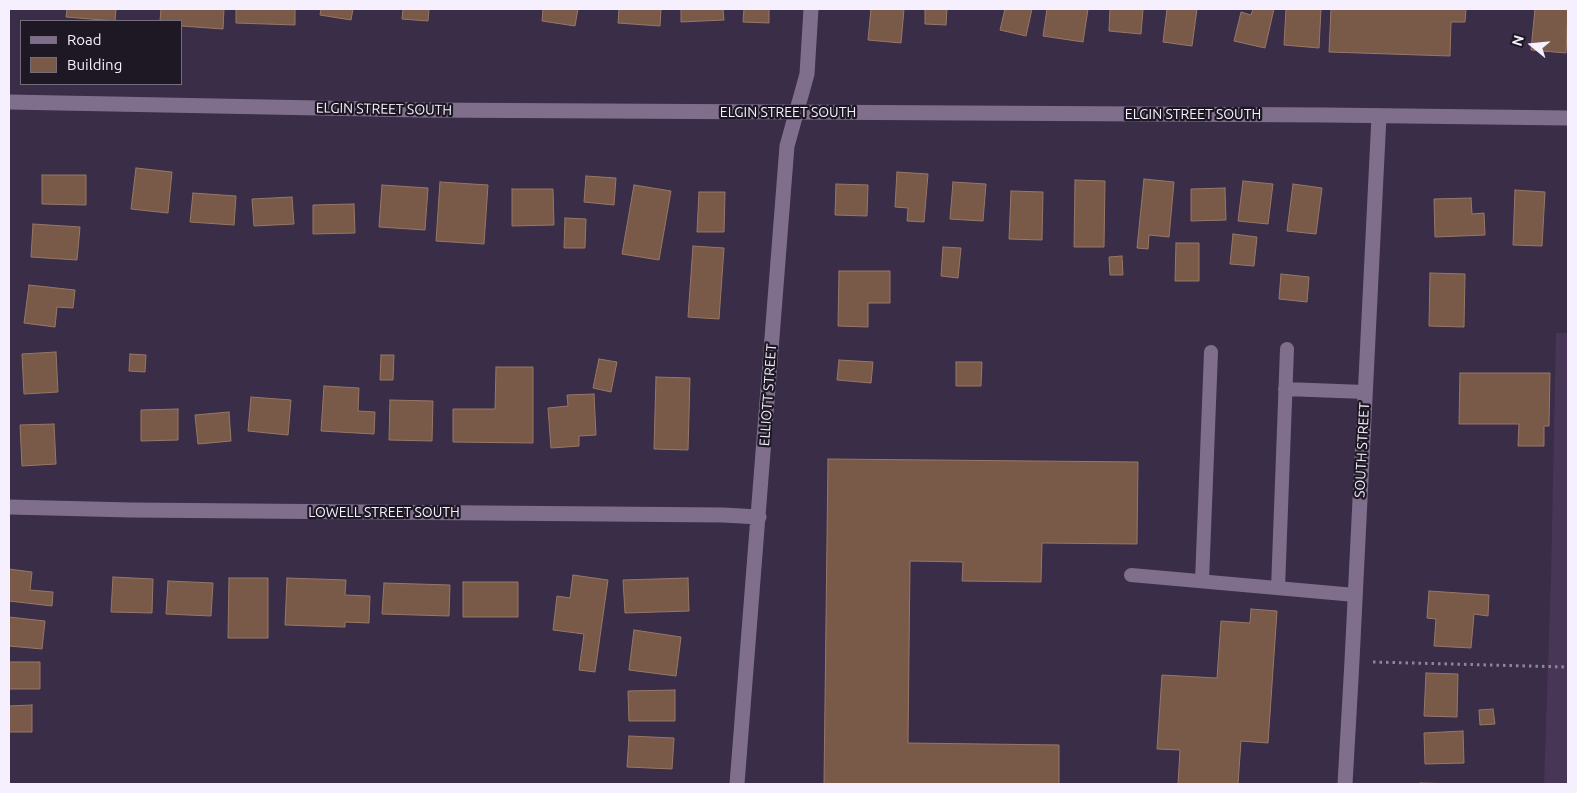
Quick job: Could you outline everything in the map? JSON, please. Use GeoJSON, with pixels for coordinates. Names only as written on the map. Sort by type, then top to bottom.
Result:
{"type":"FeatureCollection","features":[{"type":"Feature","properties":{"kind":"street","name":"ELLIOTT STREET"},"geometry":{"type":"LineString","coordinates":[[737,784],[787,146],[807,74],[811,9]]}},
{"type":"Feature","properties":{"kind":"street","name":"ELGIN STREET SOUTH"},"geometry":{"type":"LineString","coordinates":[[9,102],[432,110],[1568,118]]}},
{"type":"Feature","properties":{"kind":"street","name":"SOUTH STREET"},"geometry":{"type":"LineString","coordinates":[[1345,784],[1379,116]]}},
{"type":"Feature","properties":{"kind":"street","name":"LOWELL STREET SOUTH"},"geometry":{"type":"LineString","coordinates":[[9,507],[141,510],[723,515],[759,518]]}},
{"type":"Feature","properties":{"kind":"lane"},"geometry":{"type":"LineString","coordinates":[[1278,588],[1287,349]]}},
{"type":"Feature","properties":{"kind":"lane"},"geometry":{"type":"LineString","coordinates":[[1202,581],[1211,352]]}},
{"type":"Feature","properties":{"kind":"lane"},"geometry":{"type":"LineString","coordinates":[[1285,389],[1365,392]]}},
{"type":"Feature","properties":{"kind":"lane"},"geometry":{"type":"LineString","coordinates":[[1132,575],[1356,595]]}},
{"type":"Feature","properties":{"kind":"path"},"geometry":{"type":"LineString","coordinates":[[1373,662],[1568,667]]}},
{"type":"Feature","properties":{"kind":"shaded area"},"geometry":{"type":"Polygon","coordinates":[[[1556,333],[1568,333],[1568,784],[1544,784],[1551,576],[1556,333]]]}},
{"type":"Feature","properties":{"kind":"building"},"geometry":{"type":"Polygon","coordinates":[[[67,9],[116,9],[115,20],[66,17],[67,9]]]}},
{"type":"Feature","properties":{"kind":"building"},"geometry":{"type":"Polygon","coordinates":[[[161,9],[224,9],[223,29],[182,26],[182,20],[160,20],[161,9]]]}},
{"type":"Feature","properties":{"kind":"building"},"geometry":{"type":"Polygon","coordinates":[[[236,9],[295,9],[295,25],[236,23],[236,9]]]}},
{"type":"Feature","properties":{"kind":"building"},"geometry":{"type":"Polygon","coordinates":[[[321,9],[353,9],[351,20],[320,15],[321,9]]]}},
{"type":"Feature","properties":{"kind":"building"},"geometry":{"type":"Polygon","coordinates":[[[403,9],[429,9],[428,21],[402,19],[403,9]]]}},
{"type":"Feature","properties":{"kind":"building"},"geometry":{"type":"Polygon","coordinates":[[[543,9],[578,9],[575,26],[542,21],[543,9]]]}},
{"type":"Feature","properties":{"kind":"building"},"geometry":{"type":"Polygon","coordinates":[[[619,9],[661,9],[660,26],[618,23],[619,9]]]}},
{"type":"Feature","properties":{"kind":"building"},"geometry":{"type":"Polygon","coordinates":[[[681,9],[723,9],[724,20],[681,22],[681,9]]]}},
{"type":"Feature","properties":{"kind":"building"},"geometry":{"type":"Polygon","coordinates":[[[744,9],[769,9],[769,23],[743,22],[744,9]]]}},
{"type":"Feature","properties":{"kind":"building"},"geometry":{"type":"Polygon","coordinates":[[[871,9],[904,9],[901,43],[868,40],[871,9]]]}},
{"type":"Feature","properties":{"kind":"building"},"geometry":{"type":"Polygon","coordinates":[[[925,9],[947,9],[946,25],[925,24],[925,9]]]}},
{"type":"Feature","properties":{"kind":"building"},"geometry":{"type":"Polygon","coordinates":[[[1005,9],[1032,9],[1026,36],[1000,30],[1005,9]]]}},
{"type":"Feature","properties":{"kind":"building"},"geometry":{"type":"Polygon","coordinates":[[[1047,9],[1088,9],[1083,42],[1043,36],[1047,9]]]}},
{"type":"Feature","properties":{"kind":"building"},"geometry":{"type":"Polygon","coordinates":[[[1110,9],[1143,9],[1141,34],[1109,31],[1110,9]]]}},
{"type":"Feature","properties":{"kind":"building"},"geometry":{"type":"Polygon","coordinates":[[[1167,9],[1197,9],[1192,46],[1163,42],[1167,9]]]}},
{"type":"Feature","properties":{"kind":"building"},"geometry":{"type":"Polygon","coordinates":[[[1253,9],[1274,9],[1265,48],[1234,41],[1241,12],[1251,15],[1253,9]]]}},
{"type":"Feature","properties":{"kind":"building"},"geometry":{"type":"Polygon","coordinates":[[[1286,9],[1321,9],[1319,48],[1284,45],[1286,9]]]}},
{"type":"Feature","properties":{"kind":"building"},"geometry":{"type":"Polygon","coordinates":[[[1331,9],[1466,9],[1465,22],[1451,22],[1450,56],[1329,52],[1331,9]]]}},
{"type":"Feature","properties":{"kind":"building"},"geometry":{"type":"Polygon","coordinates":[[[1535,9],[1568,9],[1566,53],[1531,50],[1535,9]]]}},
{"type":"Feature","properties":{"kind":"building"},"geometry":{"type":"Polygon","coordinates":[[[136,168],[172,172],[168,213],[131,209],[136,168]]]}},
{"type":"Feature","properties":{"kind":"building"},"geometry":{"type":"Polygon","coordinates":[[[897,172],[928,174],[924,222],[907,221],[908,208],[895,207],[897,172]]]}},
{"type":"Feature","properties":{"kind":"building"},"geometry":{"type":"Polygon","coordinates":[[[42,175],[86,175],[86,205],[42,204],[42,175]]]}},
{"type":"Feature","properties":{"kind":"building"},"geometry":{"type":"Polygon","coordinates":[[[586,176],[616,178],[614,205],[584,202],[586,176]]]}},
{"type":"Feature","properties":{"kind":"building"},"geometry":{"type":"Polygon","coordinates":[[[1144,179],[1174,182],[1169,237],[1149,235],[1148,249],[1137,248],[1144,179]]]}},
{"type":"Feature","properties":{"kind":"building"},"geometry":{"type":"Polygon","coordinates":[[[1075,180],[1105,181],[1104,247],[1074,247],[1075,180]]]}},
{"type":"Feature","properties":{"kind":"building"},"geometry":{"type":"Polygon","coordinates":[[[1243,181],[1273,184],[1268,224],[1238,221],[1243,181]]]}},
{"type":"Feature","properties":{"kind":"building"},"geometry":{"type":"Polygon","coordinates":[[[440,182],[488,185],[484,244],[436,241],[440,182]]]}},
{"type":"Feature","properties":{"kind":"building"},"geometry":{"type":"Polygon","coordinates":[[[953,182],[986,184],[983,221],[950,219],[953,182]]]}},
{"type":"Feature","properties":{"kind":"building"},"geometry":{"type":"Polygon","coordinates":[[[836,184],[868,185],[867,216],[835,215],[836,184]]]}},
{"type":"Feature","properties":{"kind":"building"},"geometry":{"type":"Polygon","coordinates":[[[1293,184],[1322,188],[1316,234],[1287,231],[1293,184]]]}},
{"type":"Feature","properties":{"kind":"building"},"geometry":{"type":"Polygon","coordinates":[[[382,185],[428,188],[425,230],[379,227],[382,185]]]}},
{"type":"Feature","properties":{"kind":"building"},"geometry":{"type":"Polygon","coordinates":[[[634,185],[671,191],[659,260],[622,254],[634,185]]]}},
{"type":"Feature","properties":{"kind":"building"},"geometry":{"type":"Polygon","coordinates":[[[1225,188],[1226,220],[1191,221],[1191,189],[1225,188]]]}},
{"type":"Feature","properties":{"kind":"building"},"geometry":{"type":"Polygon","coordinates":[[[512,189],[553,189],[554,225],[512,226],[512,189]]]}},
{"type":"Feature","properties":{"kind":"building"},"geometry":{"type":"Polygon","coordinates":[[[1515,190],[1545,192],[1542,246],[1513,245],[1515,190]]]}},
{"type":"Feature","properties":{"kind":"building"},"geometry":{"type":"Polygon","coordinates":[[[1011,191],[1043,192],[1042,240],[1009,239],[1011,191]]]}},
{"type":"Feature","properties":{"kind":"building"},"geometry":{"type":"Polygon","coordinates":[[[699,192],[725,192],[724,232],[697,232],[699,192]]]}},
{"type":"Feature","properties":{"kind":"building"},"geometry":{"type":"Polygon","coordinates":[[[193,193],[236,196],[234,225],[190,222],[193,193]]]}},
{"type":"Feature","properties":{"kind":"building"},"geometry":{"type":"Polygon","coordinates":[[[292,197],[294,224],[254,226],[252,199],[292,197]]]}},
{"type":"Feature","properties":{"kind":"building"},"geometry":{"type":"Polygon","coordinates":[[[1471,198],[1472,214],[1484,213],[1485,235],[1435,237],[1434,199],[1471,198]]]}},
{"type":"Feature","properties":{"kind":"building"},"geometry":{"type":"Polygon","coordinates":[[[354,204],[355,233],[313,234],[313,205],[354,204]]]}},
{"type":"Feature","properties":{"kind":"building"},"geometry":{"type":"Polygon","coordinates":[[[565,218],[586,219],[585,248],[564,248],[565,218]]]}},
{"type":"Feature","properties":{"kind":"building"},"geometry":{"type":"Polygon","coordinates":[[[33,224],[80,227],[77,260],[31,257],[33,224]]]}},
{"type":"Feature","properties":{"kind":"building"},"geometry":{"type":"Polygon","coordinates":[[[1233,234],[1257,237],[1254,266],[1230,264],[1233,234]]]}},
{"type":"Feature","properties":{"kind":"building"},"geometry":{"type":"Polygon","coordinates":[[[1176,243],[1199,243],[1199,281],[1175,281],[1176,243]]]}},
{"type":"Feature","properties":{"kind":"building"},"geometry":{"type":"Polygon","coordinates":[[[693,246],[724,248],[719,319],[688,317],[693,246]]]}},
{"type":"Feature","properties":{"kind":"building"},"geometry":{"type":"Polygon","coordinates":[[[943,247],[961,248],[958,278],[941,276],[943,247]]]}},
{"type":"Feature","properties":{"kind":"building"},"geometry":{"type":"Polygon","coordinates":[[[1122,256],[1123,275],[1110,275],[1109,257],[1122,256]]]}},
{"type":"Feature","properties":{"kind":"building"},"geometry":{"type":"Polygon","coordinates":[[[839,271],[890,271],[890,303],[868,303],[868,327],[838,326],[839,271]]]}},
{"type":"Feature","properties":{"kind":"building"},"geometry":{"type":"Polygon","coordinates":[[[1430,273],[1465,274],[1464,327],[1429,326],[1430,273]]]}},
{"type":"Feature","properties":{"kind":"building"},"geometry":{"type":"Polygon","coordinates":[[[1281,274],[1309,277],[1307,302],[1279,299],[1281,274]]]}},
{"type":"Feature","properties":{"kind":"building"},"geometry":{"type":"Polygon","coordinates":[[[29,285],[75,290],[73,308],[57,307],[55,327],[24,323],[29,285]]]}},
{"type":"Feature","properties":{"kind":"building"},"geometry":{"type":"Polygon","coordinates":[[[56,352],[58,392],[24,394],[22,354],[56,352]]]}},
{"type":"Feature","properties":{"kind":"building"},"geometry":{"type":"Polygon","coordinates":[[[130,354],[146,355],[145,372],[129,371],[130,354]]]}},
{"type":"Feature","properties":{"kind":"building"},"geometry":{"type":"Polygon","coordinates":[[[381,355],[394,355],[393,380],[380,380],[381,355]]]}},
{"type":"Feature","properties":{"kind":"building"},"geometry":{"type":"Polygon","coordinates":[[[599,359],[617,362],[611,392],[593,388],[599,359]]]}},
{"type":"Feature","properties":{"kind":"building"},"geometry":{"type":"Polygon","coordinates":[[[839,360],[873,362],[871,383],[837,380],[839,360]]]}},
{"type":"Feature","properties":{"kind":"building"},"geometry":{"type":"Polygon","coordinates":[[[956,362],[982,362],[981,386],[956,386],[956,362]]]}},
{"type":"Feature","properties":{"kind":"building"},"geometry":{"type":"Polygon","coordinates":[[[496,367],[533,367],[533,443],[453,442],[453,409],[495,409],[496,367]]]}},
{"type":"Feature","properties":{"kind":"building"},"geometry":{"type":"Polygon","coordinates":[[[1460,373],[1550,373],[1549,426],[1544,426],[1544,446],[1518,446],[1519,424],[1459,424],[1460,373]]]}},
{"type":"Feature","properties":{"kind":"building"},"geometry":{"type":"Polygon","coordinates":[[[656,377],[690,378],[688,450],[654,449],[656,377]]]}},
{"type":"Feature","properties":{"kind":"building"},"geometry":{"type":"Polygon","coordinates":[[[324,386],[359,388],[358,411],[375,412],[374,434],[321,431],[324,386]]]}},
{"type":"Feature","properties":{"kind":"building"},"geometry":{"type":"Polygon","coordinates":[[[594,394],[596,435],[579,436],[579,446],[551,448],[548,408],[568,406],[567,395],[594,394]]]}},
{"type":"Feature","properties":{"kind":"building"},"geometry":{"type":"Polygon","coordinates":[[[251,397],[291,400],[288,435],[248,431],[251,397]]]}},
{"type":"Feature","properties":{"kind":"building"},"geometry":{"type":"Polygon","coordinates":[[[390,400],[433,401],[432,441],[389,440],[390,400]]]}},
{"type":"Feature","properties":{"kind":"building"},"geometry":{"type":"Polygon","coordinates":[[[178,409],[178,440],[141,441],[141,410],[178,409]]]}},
{"type":"Feature","properties":{"kind":"building"},"geometry":{"type":"Polygon","coordinates":[[[229,412],[231,441],[198,444],[195,415],[229,412]]]}},
{"type":"Feature","properties":{"kind":"building"},"geometry":{"type":"Polygon","coordinates":[[[54,424],[56,464],[22,466],[20,425],[54,424]]]}},
{"type":"Feature","properties":{"kind":"building"},"geometry":{"type":"Polygon","coordinates":[[[828,459],[1138,462],[1137,544],[1042,543],[1041,582],[962,581],[963,562],[910,561],[908,743],[1059,745],[1059,784],[824,784],[828,459]]]}},
{"type":"Feature","properties":{"kind":"building"},"geometry":{"type":"Polygon","coordinates":[[[9,569],[32,572],[30,590],[53,592],[52,606],[9,601],[9,569]]]}},
{"type":"Feature","properties":{"kind":"building"},"geometry":{"type":"Polygon","coordinates":[[[573,575],[608,580],[595,672],[579,670],[584,634],[553,630],[557,596],[570,598],[573,575]]]}},
{"type":"Feature","properties":{"kind":"building"},"geometry":{"type":"Polygon","coordinates":[[[113,577],[153,579],[152,613],[111,612],[113,577]]]}},
{"type":"Feature","properties":{"kind":"building"},"geometry":{"type":"Polygon","coordinates":[[[229,578],[268,578],[268,638],[228,638],[229,578]]]}},
{"type":"Feature","properties":{"kind":"building"},"geometry":{"type":"Polygon","coordinates":[[[287,578],[346,580],[345,595],[370,596],[369,623],[345,622],[345,627],[285,625],[287,578]]]}},
{"type":"Feature","properties":{"kind":"building"},"geometry":{"type":"Polygon","coordinates":[[[688,578],[689,611],[625,613],[623,580],[688,578]]]}},
{"type":"Feature","properties":{"kind":"building"},"geometry":{"type":"Polygon","coordinates":[[[168,581],[213,583],[211,616],[166,614],[168,581]]]}},
{"type":"Feature","properties":{"kind":"building"},"geometry":{"type":"Polygon","coordinates":[[[463,582],[518,582],[518,617],[463,617],[463,582]]]}},
{"type":"Feature","properties":{"kind":"building"},"geometry":{"type":"Polygon","coordinates":[[[384,583],[450,585],[449,616],[382,614],[384,583]]]}},
{"type":"Feature","properties":{"kind":"building"},"geometry":{"type":"Polygon","coordinates":[[[1429,591],[1489,595],[1488,616],[1474,614],[1471,648],[1434,646],[1436,619],[1427,618],[1429,591]]]}},
{"type":"Feature","properties":{"kind":"building"},"geometry":{"type":"Polygon","coordinates":[[[1251,609],[1277,611],[1268,743],[1241,741],[1238,784],[1178,784],[1180,750],[1157,749],[1162,675],[1217,678],[1221,621],[1250,623],[1251,609]]]}},
{"type":"Feature","properties":{"kind":"building"},"geometry":{"type":"Polygon","coordinates":[[[9,617],[45,621],[42,649],[9,646],[9,617]]]}},
{"type":"Feature","properties":{"kind":"building"},"geometry":{"type":"Polygon","coordinates":[[[634,630],[681,637],[676,676],[629,670],[634,630]]]}},
{"type":"Feature","properties":{"kind":"building"},"geometry":{"type":"Polygon","coordinates":[[[9,662],[40,662],[40,689],[9,689],[9,662]]]}},
{"type":"Feature","properties":{"kind":"building"},"geometry":{"type":"Polygon","coordinates":[[[1426,673],[1458,674],[1457,717],[1424,716],[1426,673]]]}},
{"type":"Feature","properties":{"kind":"building"},"geometry":{"type":"Polygon","coordinates":[[[675,690],[675,721],[629,721],[628,691],[675,690]]]}},
{"type":"Feature","properties":{"kind":"building"},"geometry":{"type":"Polygon","coordinates":[[[32,705],[32,732],[9,732],[9,706],[32,705]]]}},
{"type":"Feature","properties":{"kind":"building"},"geometry":{"type":"Polygon","coordinates":[[[1493,709],[1495,724],[1480,725],[1479,710],[1493,709]]]}},
{"type":"Feature","properties":{"kind":"building"},"geometry":{"type":"Polygon","coordinates":[[[1463,731],[1464,763],[1425,764],[1424,733],[1463,731]]]}},
{"type":"Feature","properties":{"kind":"building"},"geometry":{"type":"Polygon","coordinates":[[[629,736],[674,738],[672,769],[627,767],[629,736]]]}},
{"type":"Feature","properties":{"kind":"building"},"geometry":{"type":"Polygon","coordinates":[[[1420,783],[1461,784],[1420,784],[1420,783]]]}}]}
